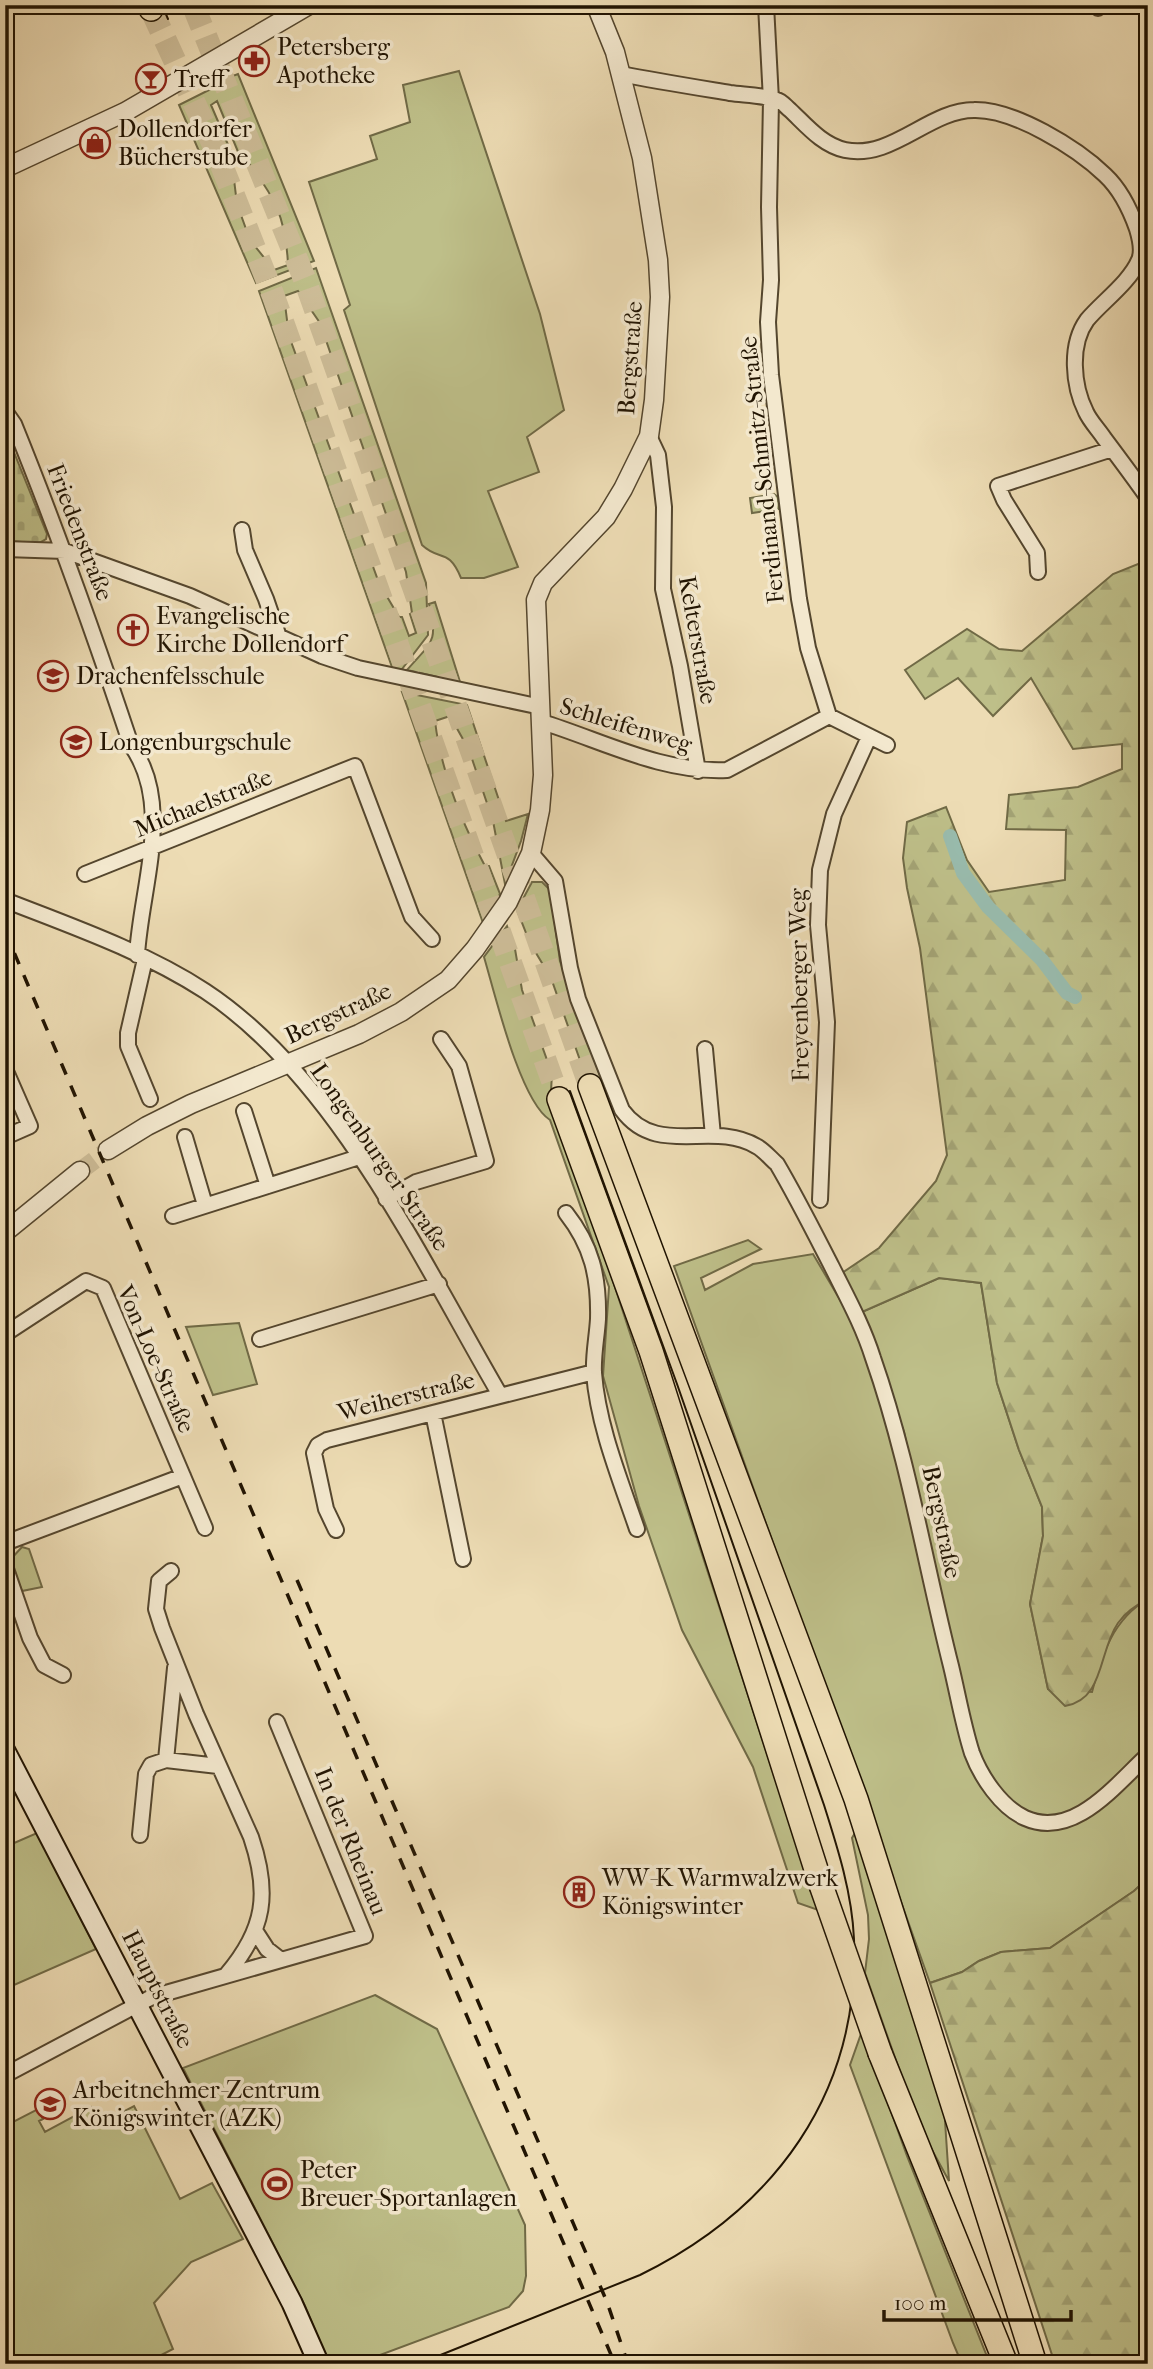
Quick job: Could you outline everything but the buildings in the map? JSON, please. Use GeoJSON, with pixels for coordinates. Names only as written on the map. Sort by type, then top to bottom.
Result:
{"type":"FeatureCollection","features":[{"type":"Feature","properties":{"kind":"highway"},"geometry":{"type":"LineString","coordinates":[[590,1086],[851,1786],[1035,2364]]}},
{"type":"Feature","properties":{"kind":"highway"},"geometry":{"type":"LineString","coordinates":[[559,1099],[655,1364],[821,1885],[880,2053],[1006,2364]]}},
{"type":"Feature","properties":{"kind":"main road","name":"Hauptstraße"},"geometry":{"type":"LineString","coordinates":[[5,1751],[292,2303],[319,2364]]}},
{"type":"Feature","properties":{"kind":"street"},"geometry":{"type":"LineString","coordinates":[[5,168],[125,111],[309,5]]}},
{"type":"Feature","properties":{"kind":"street","name":"Bergstraße"},"geometry":{"type":"LineString","coordinates":[[108,1150],[191,1104],[359,1034],[428,995],[448,980],[492,928],[508,902],[531,853],[541,810],[543,775],[536,600],[543,583],[606,516],[623,489],[649,436],[655,388],[660,297],[658,260],[642,158],[607,29],[596,5]]}},
{"type":"Feature","properties":{"kind":"street","name":"Ferdinand-Schmitz-Straße"},"geometry":{"type":"LineString","coordinates":[[766,5],[771,100],[771,280],[768,322],[771,375],[799,599],[808,648],[829,716]]}},
{"type":"Feature","properties":{"kind":"street"},"geometry":{"type":"LineString","coordinates":[[620,74],[779,100],[830,145],[857,151],[904,138],[934,121],[961,111],[992,111],[1013,117],[1041,131],[1106,176],[1129,206],[1141,243],[1140,260],[1088,320],[1074,356],[1080,395],[1086,413],[1148,498]]}},
{"type":"Feature","properties":{"kind":"street"},"geometry":{"type":"LineString","coordinates":[[625,95],[651,80]]}},
{"type":"Feature","properties":{"kind":"street","name":"Friedenstraße"},"geometry":{"type":"LineString","coordinates":[[5,411],[14,424],[65,551],[103,655],[131,745],[140,757],[152,795],[155,818],[138,926],[141,957]]}},
{"type":"Feature","properties":{"kind":"street","name":"Kelterstraße"},"geometry":{"type":"LineString","coordinates":[[649,436],[658,455],[664,507],[663,589],[680,666],[698,771]]}},
{"type":"Feature","properties":{"kind":"street"},"geometry":{"type":"LineString","coordinates":[[1038,572],[1037,553],[998,486],[1112,449]]}},
{"type":"Feature","properties":{"kind":"street"},"geometry":{"type":"LineString","coordinates":[[242,530],[245,550],[279,636]]}},
{"type":"Feature","properties":{"kind":"street","name":"Schleifenweg"},"geometry":{"type":"LineString","coordinates":[[5,549],[65,551],[190,596],[322,656],[358,668],[542,715],[600,743],[698,771],[727,770],[829,716]]}},
{"type":"Feature","properties":{"kind":"street"},"geometry":{"type":"LineString","coordinates":[[829,716],[887,746]]}},
{"type":"Feature","properties":{"kind":"street","name":"Freyenberger Weg"},"geometry":{"type":"LineString","coordinates":[[820,1200],[827,1022],[818,925],[820,870],[834,814],[869,737]]}},
{"type":"Feature","properties":{"kind":"street","name":"Michaelstraße"},"geometry":{"type":"LineString","coordinates":[[85,874],[355,766],[412,917],[432,939]]}},
{"type":"Feature","properties":{"kind":"street","name":"Bergstraße"},"geometry":{"type":"LineString","coordinates":[[531,853],[555,881],[578,999],[622,1110],[631,1122],[644,1132],[737,1138],[757,1146],[777,1164],[858,1319],[873,1356],[898,1436],[936,1608],[973,1755],[989,1783],[1002,1801],[1027,1819],[1049,1823],[1063,1821],[1088,1809],[1148,1755]]}},
{"type":"Feature","properties":{"kind":"street","name":"Longenburger Straße"},"geometry":{"type":"LineString","coordinates":[[6,900],[141,957],[205,991],[235,1013],[288,1064],[325,1109],[386,1199],[439,1284],[448,1306],[500,1395]]}},
{"type":"Feature","properties":{"kind":"street"},"geometry":{"type":"LineString","coordinates":[[141,957],[128,1046],[150,1099]]}},
{"type":"Feature","properties":{"kind":"street"},"geometry":{"type":"LineString","coordinates":[[386,1199],[416,1182],[486,1161],[459,1066],[441,1039]]}},
{"type":"Feature","properties":{"kind":"street"},"geometry":{"type":"LineString","coordinates":[[705,1049],[713,1136]]}},
{"type":"Feature","properties":{"kind":"street"},"geometry":{"type":"LineString","coordinates":[[5,1069],[30,1126],[5,1137]]}},
{"type":"Feature","properties":{"kind":"street"},"geometry":{"type":"LineString","coordinates":[[244,1111],[268,1186]]}},
{"type":"Feature","properties":{"kind":"street"},"geometry":{"type":"LineString","coordinates":[[185,1137],[205,1205]]}},
{"type":"Feature","properties":{"kind":"street"},"geometry":{"type":"LineString","coordinates":[[173,1216],[359,1157]]}},
{"type":"Feature","properties":{"kind":"street"},"geometry":{"type":"LineString","coordinates":[[5,1232],[80,1171]]}},
{"type":"Feature","properties":{"kind":"street"},"geometry":{"type":"LineString","coordinates":[[566,1213],[582,1233],[592,1259],[598,1299],[594,1372],[602,1419],[637,1529]]}},
{"type":"Feature","properties":{"kind":"street","name":"Von-Loe-Straße"},"geometry":{"type":"LineString","coordinates":[[5,1334],[86,1281],[103,1288],[205,1528]]}},
{"type":"Feature","properties":{"kind":"street"},"geometry":{"type":"LineString","coordinates":[[260,1339],[439,1284]]}},
{"type":"Feature","properties":{"kind":"street","name":"Weiherstraße"},"geometry":{"type":"LineString","coordinates":[[336,1530],[326,1509],[314,1453],[318,1445],[327,1440],[594,1372]]}},
{"type":"Feature","properties":{"kind":"street"},"geometry":{"type":"LineString","coordinates":[[433,1413],[463,1559]]}},
{"type":"Feature","properties":{"kind":"street"},"geometry":{"type":"LineString","coordinates":[[5,1543],[183,1476]]}},
{"type":"Feature","properties":{"kind":"street"},"geometry":{"type":"LineString","coordinates":[[5,1566],[30,1638],[44,1665],[63,1675]]}},
{"type":"Feature","properties":{"kind":"street"},"geometry":{"type":"LineString","coordinates":[[171,1571],[159,1581],[156,1609],[218,1766],[256,1851],[261,1882],[261,1907],[256,1933],[227,1975]]}},
{"type":"Feature","properties":{"kind":"street"},"geometry":{"type":"LineString","coordinates":[[166,1760],[176,1662]]}},
{"type":"Feature","properties":{"kind":"street","name":"In der Rheinau"},"geometry":{"type":"LineString","coordinates":[[5,2075],[152,1997],[365,1936],[277,1722]]}},
{"type":"Feature","properties":{"kind":"street"},"geometry":{"type":"LineString","coordinates":[[140,1835],[146,1774],[151,1765],[166,1760],[218,1766]]}},
{"type":"Feature","properties":{"kind":"street"},"geometry":{"type":"LineString","coordinates":[[256,1933],[267,1949],[281,1960]]}},
{"type":"Feature","properties":{"kind":"green space"},"geometry":{"type":"Polygon","coordinates":[[[459,71],[540,314],[564,410],[527,437],[539,472],[488,491],[518,567],[484,578],[461,578],[448,558],[422,545],[344,310],[350,305],[309,182],[377,159],[370,136],[410,122],[403,85],[459,71]]]}},
{"type":"Feature","properties":{"kind":"green space"},"geometry":{"type":"Polygon","coordinates":[[[228,74],[230,77],[238,74],[314,261],[256,283],[179,105],[211,89],[209,84],[228,74]],[[217,101],[211,105],[235,161],[232,163],[237,204],[250,240],[274,270],[288,265],[285,233],[277,207],[255,171],[245,158],[241,159],[217,101]]]}},
{"type":"Feature","properties":{"kind":"green space"},"geometry":{"type":"Polygon","coordinates":[[[316,268],[426,583],[428,635],[402,669],[393,670],[259,291],[316,268]],[[298,291],[284,296],[289,336],[379,583],[399,617],[402,617],[409,636],[416,633],[410,614],[406,572],[320,323],[298,291]]]}},
{"type":"Feature","properties":{"kind":"green space"},"geometry":{"type":"Polygon","coordinates":[[[5,430],[47,534],[46,539],[39,543],[5,541],[5,430]]]}},
{"type":"Feature","properties":{"kind":"green space"},"geometry":{"type":"Polygon","coordinates":[[[774,494],[778,497],[779,509],[752,513],[750,498],[774,494]]]}},
{"type":"Feature","properties":{"kind":"green space"},"geometry":{"type":"Polygon","coordinates":[[[1148,560],[1148,1599],[1124,1615],[1118,1623],[1099,1673],[1087,1694],[1078,1702],[1065,1706],[1048,1689],[1030,1604],[1043,1536],[1042,1507],[1019,1450],[997,1383],[981,1283],[939,1278],[862,1312],[842,1273],[879,1248],[936,1181],[947,1155],[920,948],[903,858],[907,822],[946,807],[967,860],[989,892],[1065,880],[1066,830],[1006,829],[1009,795],[1078,787],[1122,769],[1122,744],[1073,749],[1031,678],[993,716],[958,678],[925,699],[905,670],[967,629],[999,649],[1022,651],[1113,574],[1148,560]]]}},
{"type":"Feature","properties":{"kind":"green space"},"geometry":{"type":"Polygon","coordinates":[[[435,602],[460,682],[407,670],[431,641],[433,627],[429,604],[435,602]]]}},
{"type":"Feature","properties":{"kind":"green space"},"geometry":{"type":"Polygon","coordinates":[[[402,692],[467,705],[506,821],[528,814],[505,884],[493,821],[469,750],[450,716],[435,721],[453,796],[485,866],[489,866],[500,894],[483,923],[402,692]]]}},
{"type":"Feature","properties":{"kind":"green space"},"geometry":{"type":"Polygon","coordinates":[[[532,882],[542,882],[550,890],[560,961],[604,1088],[581,1063],[551,978],[530,943],[517,910],[532,882]]]}},
{"type":"Feature","properties":{"kind":"green space"},"geometry":{"type":"Polygon","coordinates":[[[507,926],[515,949],[522,990],[552,1074],[550,1108],[553,1108],[611,1275],[818,1910],[798,1903],[753,1767],[682,1630],[639,1506],[603,1376],[609,1287],[550,1120],[539,1109],[519,1070],[484,957],[507,926]]]}},
{"type":"Feature","properties":{"kind":"green space"},"geometry":{"type":"Polygon","coordinates":[[[748,1240],[761,1249],[701,1278],[705,1290],[753,1264],[813,1254],[856,1327],[885,1410],[968,1759],[998,1804],[1061,1828],[1097,1808],[1148,1762],[1148,1878],[1134,1891],[1050,1948],[1001,1952],[962,1972],[930,1983],[674,1266],[748,1240]]]}},
{"type":"Feature","properties":{"kind":"green space"},"geometry":{"type":"Polygon","coordinates":[[[939,1278],[981,1283],[997,1383],[1019,1450],[1042,1507],[1043,1536],[1030,1604],[1048,1689],[1092,1692],[1105,1651],[1118,1627],[1136,1607],[1148,1599],[1148,1748],[1086,1805],[1073,1812],[1047,1818],[1017,1808],[1001,1792],[978,1754],[904,1432],[862,1312],[939,1278]]]}},
{"type":"Feature","properties":{"kind":"green space"},"geometry":{"type":"Polygon","coordinates":[[[239,1323],[257,1384],[213,1395],[186,1327],[239,1323]]]}},
{"type":"Feature","properties":{"kind":"green space"},"geometry":{"type":"Polygon","coordinates":[[[22,1547],[29,1549],[42,1587],[22,1591],[10,1560],[22,1547]]]}},
{"type":"Feature","properties":{"kind":"green space"},"geometry":{"type":"Polygon","coordinates":[[[37,1833],[96,1949],[5,1989],[5,1847],[37,1833]]]}},
{"type":"Feature","properties":{"kind":"green space"},"geometry":{"type":"Polygon","coordinates":[[[855,1833],[944,2106],[949,2181],[920,2128],[865,1973],[869,1939],[868,1915],[852,1838],[855,1833]]]}},
{"type":"Feature","properties":{"kind":"green space"},"geometry":{"type":"Polygon","coordinates":[[[1148,1878],[1148,2364],[1055,2364],[930,1983],[962,1972],[1001,1952],[1050,1948],[1134,1891],[1148,1878]]]}},
{"type":"Feature","properties":{"kind":"green space"},"geometry":{"type":"Polygon","coordinates":[[[375,1995],[437,2029],[525,2225],[526,2276],[523,2291],[509,2307],[356,2364],[329,2364],[305,2306],[183,2068],[375,1995]]]}},
{"type":"Feature","properties":{"kind":"green space"},"geometry":{"type":"Polygon","coordinates":[[[862,2031],[907,2156],[990,2364],[962,2364],[953,2343],[850,2065],[862,2031]]]}},
{"type":"Feature","properties":{"kind":"green space"},"geometry":{"type":"Polygon","coordinates":[[[134,2106],[180,2199],[212,2183],[243,2239],[191,2262],[154,2303],[173,2349],[144,2364],[5,2364],[5,2165],[10,2162],[5,2152],[5,2126],[38,2109],[43,2119],[39,2121],[45,2132],[91,2107],[100,2124],[134,2106]]]}},
{"type":"Feature","properties":{"kind":"waterway"},"geometry":{"type":"LineString","coordinates":[[950,836],[963,873],[988,907],[1042,960],[1067,993],[1075,997]]}},
{"type":"Feature","properties":{"kind":"tunnel"},"geometry":{"type":"LineString","coordinates":[[193,5],[305,280],[590,1086]]}},
{"type":"Feature","properties":{"kind":"tunnel"},"geometry":{"type":"LineString","coordinates":[[151,9],[214,146],[273,295],[559,1099]]}},
{"type":"Feature","properties":{"kind":"tunnel"},"geometry":{"type":"LineString","coordinates":[[80,1171],[108,1150]]}},
{"type":"Feature","properties":{"kind":"tram line"},"geometry":{"type":"LineString","coordinates":[[162,5],[168,19]]}},
{"type":"Feature","properties":{"kind":"tram line"},"geometry":{"type":"LineString","coordinates":[[179,5],[182,12]]}},
{"type":"Feature","properties":{"kind":"tram line"},"geometry":{"type":"LineString","coordinates":[[418,2364],[640,2275],[688,2248],[731,2216],[768,2181],[800,2140],[824,2096],[842,2048],[852,1995],[853,1922],[843,1871],[829,1822],[677,1384],[570,1091]]}},
{"type":"Feature","properties":{"kind":"railway"},"geometry":{"type":"LineString","coordinates":[[5,931],[615,2364]]}},
{"type":"Feature","properties":{"kind":"railway"},"geometry":{"type":"LineString","coordinates":[[297,1580],[607,2302],[628,2364]]}},
{"type":"Feature","properties":{"kind":"place","name":"Petersberg Apotheke"},"geometry":{"type":"Point","coordinates":[254,61]}},
{"type":"Feature","properties":{"kind":"place","name":"Treff"},"geometry":{"type":"Point","coordinates":[151,79]}},
{"type":"Feature","properties":{"kind":"place","name":"Dollendorfer Bücherstube"},"geometry":{"type":"Point","coordinates":[95,143]}},
{"type":"Feature","properties":{"kind":"place","name":"Evangelische Kirche Dollendorf"},"geometry":{"type":"Point","coordinates":[133,630]}},
{"type":"Feature","properties":{"kind":"place","name":"Drachenfelsschule"},"geometry":{"type":"Point","coordinates":[53,676]}},
{"type":"Feature","properties":{"kind":"place","name":"Longenburgschule"},"geometry":{"type":"Point","coordinates":[76,742]}},
{"type":"Feature","properties":{"kind":"place","name":"WW-K Warmwalzwerk Königswinter"},"geometry":{"type":"Point","coordinates":[579,1892]}},
{"type":"Feature","properties":{"kind":"place","name":"Arbeitnehmer-Zentrum Königswinter (AZK)"},"geometry":{"type":"Point","coordinates":[50,2104]}},
{"type":"Feature","properties":{"kind":"place","name":"Peter Breuer-Sportanlagen"},"geometry":{"type":"Point","coordinates":[277,2184]}}]}
